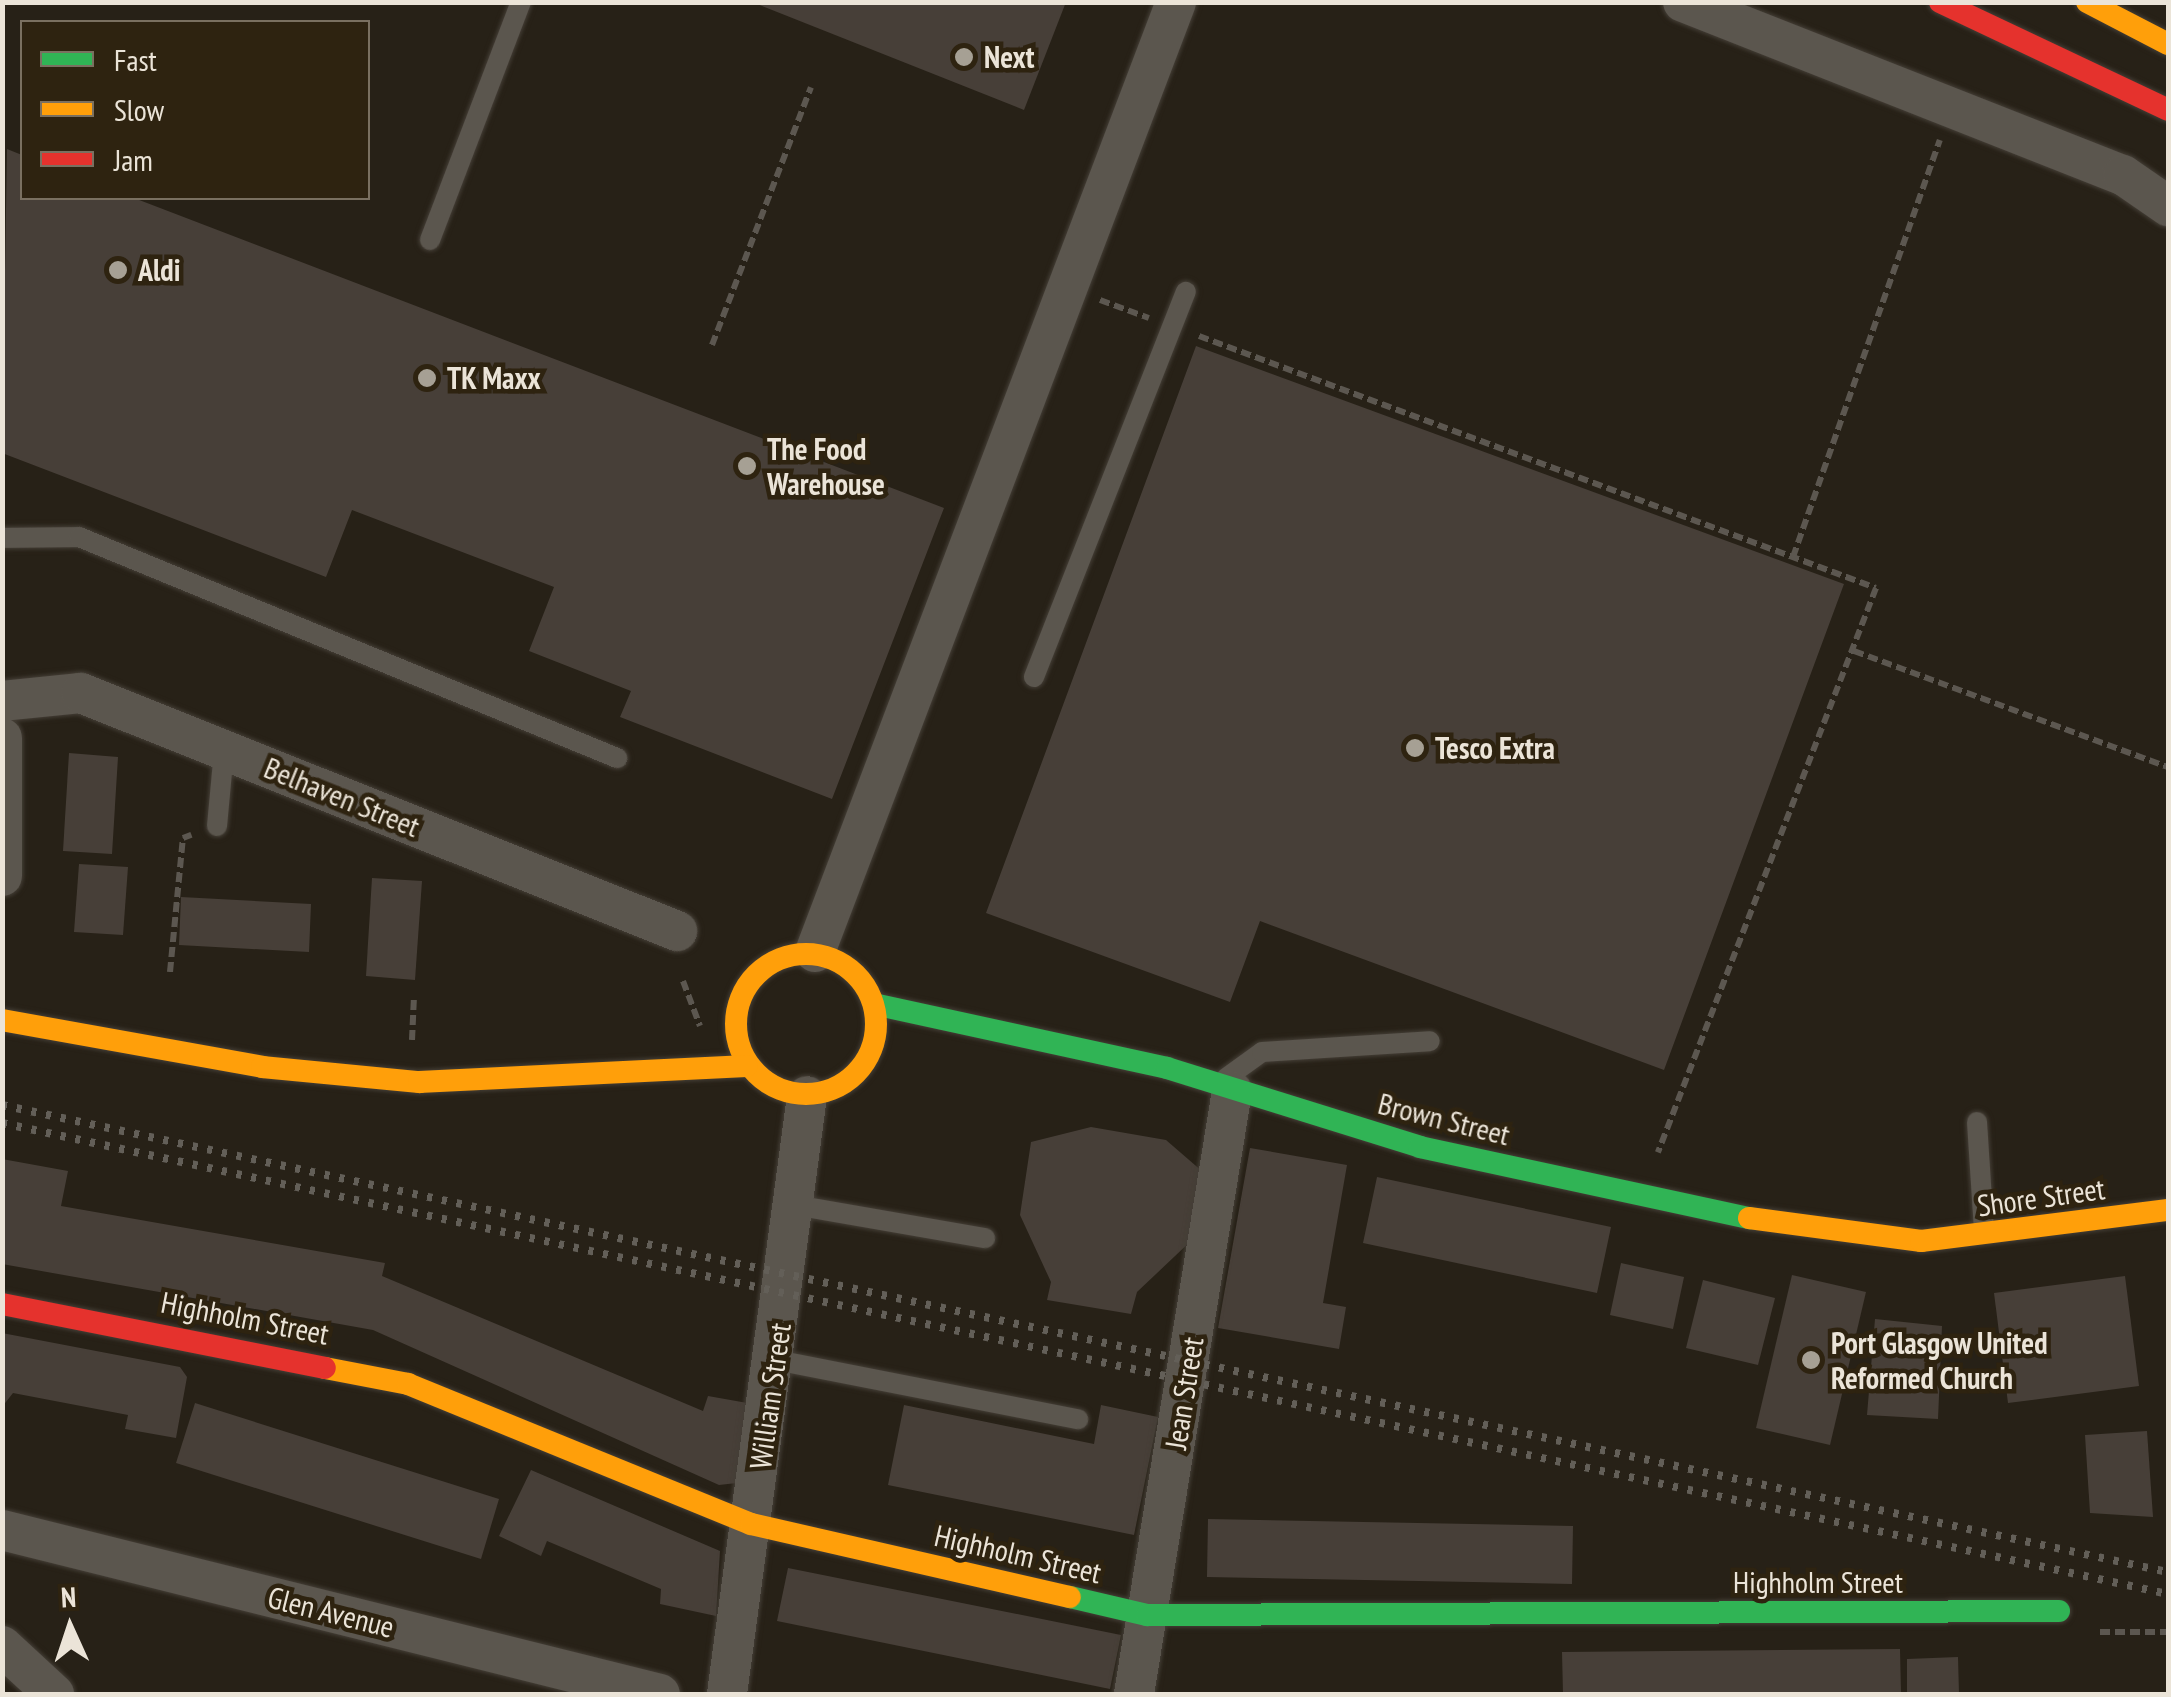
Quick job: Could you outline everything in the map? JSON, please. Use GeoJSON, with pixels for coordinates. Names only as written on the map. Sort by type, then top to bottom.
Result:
{"type":"FeatureCollection","features":[{"type":"Feature","properties":{"kind":"main road"},"geometry":{"type":"LineString","coordinates":[[1940,2],[2168,110]]}},
{"type":"Feature","properties":{"kind":"main road"},"geometry":{"type":"LineString","coordinates":[[2087,2],[2168,44]]}},
{"type":"Feature","properties":{"kind":"main road"},"geometry":{"type":"LineString","coordinates":[[2,1020],[337,1075],[489,1083],[746,1066],[806,1096],[846,1082],[870,1049],[874,1004],[860,976],[815,952],[772,962],[752,981],[734,1026],[746,1066]]}},
{"type":"Feature","properties":{"kind":"main road","name":"Brown Street"},"geometry":{"type":"LineString","coordinates":[[874,1004],[958,1030],[1094,1050],[1420,1147],[1641,1195],[1921,1241]]}},
{"type":"Feature","properties":{"kind":"main road"},"geometry":{"type":"LineString","coordinates":[[606,1075],[734,1026]]}},
{"type":"Feature","properties":{"kind":"main road","name":"Brown Street"},"geometry":{"type":"LineString","coordinates":[[870,1049],[958,1030]]}},
{"type":"Feature","properties":{"kind":"main road","name":"Shore Street"},"geometry":{"type":"LineString","coordinates":[[1921,1241],[2168,1210]]}},
{"type":"Feature","properties":{"kind":"main road","name":"Highholm Street"},"geometry":{"type":"LineString","coordinates":[[2,1304],[408,1384],[751,1524],[1147,1615],[1494,1620],[2059,1612]]}},
{"type":"Feature","properties":{"kind":"street"},"geometry":{"type":"LineString","coordinates":[[815,952],[1176,2]]}},
{"type":"Feature","properties":{"kind":"street"},"geometry":{"type":"LineString","coordinates":[[1683,2],[2124,175],[2168,206]]}},
{"type":"Feature","properties":{"kind":"street","name":"Belhaven Street"},"geometry":{"type":"LineString","coordinates":[[2,701],[81,693],[677,931]]}},
{"type":"Feature","properties":{"kind":"street"},"geometry":{"type":"LineString","coordinates":[[2,738],[10,807],[2,876]]}},
{"type":"Feature","properties":{"kind":"street","name":"Jean Street"},"geometry":{"type":"LineString","coordinates":[[1134,1694],[1225,1088]]}},
{"type":"Feature","properties":{"kind":"street","name":"William Street"},"geometry":{"type":"LineString","coordinates":[[727,1694],[776,1360],[806,1096]]}},
{"type":"Feature","properties":{"kind":"street","name":"Glen Avenue"},"geometry":{"type":"LineString","coordinates":[[2,1530],[660,1694]]}},
{"type":"Feature","properties":{"kind":"street"},"geometry":{"type":"LineString","coordinates":[[2,1646],[54,1694]]}},
{"type":"Feature","properties":{"kind":"lane"},"geometry":{"type":"LineString","coordinates":[[430,240],[521,2]]}},
{"type":"Feature","properties":{"kind":"lane"},"geometry":{"type":"LineString","coordinates":[[1034,677],[1186,292]]}},
{"type":"Feature","properties":{"kind":"lane"},"geometry":{"type":"LineString","coordinates":[[2,538],[79,537],[618,758]]}},
{"type":"Feature","properties":{"kind":"lane"},"geometry":{"type":"LineString","coordinates":[[217,826],[224,750]]}},
{"type":"Feature","properties":{"kind":"lane"},"geometry":{"type":"LineString","coordinates":[[1225,1088],[1262,1052],[1430,1040]]}},
{"type":"Feature","properties":{"kind":"lane"},"geometry":{"type":"LineString","coordinates":[[1977,1122],[1984,1236]]}},
{"type":"Feature","properties":{"kind":"lane"},"geometry":{"type":"LineString","coordinates":[[795,1205],[986,1238]]}},
{"type":"Feature","properties":{"kind":"lane"},"geometry":{"type":"LineString","coordinates":[[776,1360],[1078,1420]]}},
{"type":"Feature","properties":{"kind":"path"},"geometry":{"type":"LineString","coordinates":[[712,345],[811,87]]}},
{"type":"Feature","properties":{"kind":"path"},"geometry":{"type":"LineString","coordinates":[[1793,557],[1951,108]]}},
{"type":"Feature","properties":{"kind":"path"},"geometry":{"type":"LineString","coordinates":[[1068,288],[1876,588],[1641,1195]]}},
{"type":"Feature","properties":{"kind":"path"},"geometry":{"type":"LineString","coordinates":[[1854,651],[2168,767]]}},
{"type":"Feature","properties":{"kind":"path"},"geometry":{"type":"LineString","coordinates":[[170,972],[183,838],[217,826]]}},
{"type":"Feature","properties":{"kind":"path"},"geometry":{"type":"LineString","coordinates":[[2059,1612],[2097,1632],[2168,1632]]}},
{"type":"Feature","properties":{"kind":"building"},"geometry":{"type":"Polygon","coordinates":[[[752,2],[1066,2],[1024,110],[752,2]]]}},
{"type":"Feature","properties":{"kind":"building"},"geometry":{"type":"Polygon","coordinates":[[[7,149],[20,154],[20,200],[139,200],[944,508],[832,799],[620,717],[631,691],[529,651],[554,587],[352,510],[326,577],[2,453],[7,149]]]}},
{"type":"Feature","properties":{"kind":"building","name":"Tesco Extra"},"geometry":{"type":"Polygon","coordinates":[[[1196,346],[1844,584],[1664,1070],[1260,921],[1230,1002],[986,913],[1196,346]]]}},
{"type":"Feature","properties":{"kind":"building"},"geometry":{"type":"Polygon","coordinates":[[[69,753],[118,757],[112,854],[63,851],[69,753]]]}},
{"type":"Feature","properties":{"kind":"building"},"geometry":{"type":"Polygon","coordinates":[[[79,864],[128,867],[123,935],[74,932],[79,864]]]}},
{"type":"Feature","properties":{"kind":"building"},"geometry":{"type":"Polygon","coordinates":[[[372,878],[422,881],[415,980],[366,976],[372,878]]]}},
{"type":"Feature","properties":{"kind":"building"},"geometry":{"type":"Polygon","coordinates":[[[181,897],[311,904],[309,952],[179,945],[181,897]]]}},
{"type":"Feature","properties":{"kind":"building"},"geometry":{"type":"Polygon","coordinates":[[[1091,1127],[1166,1140],[1203,1172],[1193,1239],[1137,1292],[1131,1314],[1047,1300],[1051,1282],[1020,1215],[1031,1142],[1091,1127]]]}},
{"type":"Feature","properties":{"kind":"building"},"geometry":{"type":"Polygon","coordinates":[[[1250,1148],[1347,1165],[1323,1303],[1346,1307],[1339,1349],[1218,1328],[1250,1148]]]}},
{"type":"Feature","properties":{"kind":"building"},"geometry":{"type":"Polygon","coordinates":[[[2,1159],[68,1171],[61,1206],[385,1263],[382,1276],[703,1411],[708,1396],[753,1404],[737,1483],[719,1485],[373,1330],[2,1264],[2,1159]]]}},
{"type":"Feature","properties":{"kind":"building"},"geometry":{"type":"Polygon","coordinates":[[[1377,1177],[1611,1227],[1597,1293],[1363,1243],[1377,1177]]]}},
{"type":"Feature","properties":{"kind":"building"},"geometry":{"type":"Polygon","coordinates":[[[1621,1263],[1684,1277],[1673,1329],[1610,1315],[1621,1263]]]}},
{"type":"Feature","properties":{"kind":"building","name":"Port Glasgow United Reformed Church"},"geometry":{"type":"Polygon","coordinates":[[[1792,1275],[1866,1292],[1830,1445],[1756,1428],[1792,1275]]]}},
{"type":"Feature","properties":{"kind":"building"},"geometry":{"type":"Polygon","coordinates":[[[2125,1276],[2139,1386],[2008,1403],[1994,1293],[2125,1276]]]}},
{"type":"Feature","properties":{"kind":"building"},"geometry":{"type":"Polygon","coordinates":[[[1703,1280],[1775,1298],[1758,1365],[1686,1348],[1703,1280]]]}},
{"type":"Feature","properties":{"kind":"building"},"geometry":{"type":"Polygon","coordinates":[[[1875,1319],[1942,1326],[1938,1419],[1867,1415],[1875,1319]]]}},
{"type":"Feature","properties":{"kind":"building"},"geometry":{"type":"Polygon","coordinates":[[[2,1333],[180,1367],[187,1377],[176,1438],[125,1429],[128,1415],[13,1393],[2,1407],[2,1333]]]}},
{"type":"Feature","properties":{"kind":"building"},"geometry":{"type":"Polygon","coordinates":[[[195,1403],[499,1499],[481,1559],[176,1463],[195,1403]]]}},
{"type":"Feature","properties":{"kind":"building"},"geometry":{"type":"Polygon","coordinates":[[[904,1405],[1094,1444],[1101,1405],[1158,1417],[1134,1535],[888,1485],[904,1405]]]}},
{"type":"Feature","properties":{"kind":"building"},"geometry":{"type":"Polygon","coordinates":[[[2147,1431],[2153,1517],[2090,1513],[2085,1435],[2147,1431]]]}},
{"type":"Feature","properties":{"kind":"building"},"geometry":{"type":"Polygon","coordinates":[[[531,1470],[720,1551],[716,1616],[660,1604],[661,1589],[547,1541],[541,1556],[499,1536],[531,1470]]]}},
{"type":"Feature","properties":{"kind":"building"},"geometry":{"type":"Polygon","coordinates":[[[1208,1519],[1573,1526],[1572,1584],[1207,1577],[1208,1519]]]}},
{"type":"Feature","properties":{"kind":"building"},"geometry":{"type":"Polygon","coordinates":[[[788,1568],[1121,1635],[1110,1689],[777,1621],[788,1568]]]}},
{"type":"Feature","properties":{"kind":"building"},"geometry":{"type":"Polygon","coordinates":[[[1900,1649],[1901,1694],[1563,1694],[1562,1652],[1900,1649]]]}},
{"type":"Feature","properties":{"kind":"building"},"geometry":{"type":"Polygon","coordinates":[[[1958,1657],[1959,1694],[1907,1694],[1907,1659],[1958,1657]]]}},
{"type":"Feature","properties":{"kind":"railway"},"geometry":{"type":"LineString","coordinates":[[2,1105],[2168,1572]]}},
{"type":"Feature","properties":{"kind":"railway"},"geometry":{"type":"LineString","coordinates":[[2,1123],[2168,1594]]}},
{"type":"Feature","properties":{"kind":"traffic: fast"},"geometry":{"type":"LineString","coordinates":[[874,1004],[1167,1068],[1420,1147],[1749,1218]]}},
{"type":"Feature","properties":{"kind":"traffic: fast"},"geometry":{"type":"LineString","coordinates":[[1070,1597],[1147,1615],[2059,1611]]}},
{"type":"Feature","properties":{"kind":"traffic: slow"},"geometry":{"type":"LineString","coordinates":[[2087,2],[2168,44]]}},
{"type":"Feature","properties":{"kind":"traffic: slow"},"geometry":{"type":"LineString","coordinates":[[806,954],[833,959],[856,974],[871,997],[876,1024],[871,1051],[856,1074],[833,1089],[806,1094],[779,1089],[756,1074],[741,1051],[736,1024],[741,997],[756,974],[779,959],[806,954]]}},
{"type":"Feature","properties":{"kind":"traffic: slow"},"geometry":{"type":"LineString","coordinates":[[2,1020],[262,1067],[419,1082],[747,1066]]}},
{"type":"Feature","properties":{"kind":"traffic: slow"},"geometry":{"type":"LineString","coordinates":[[1749,1218],[1921,1241],[2168,1210]]}},
{"type":"Feature","properties":{"kind":"traffic: slow"},"geometry":{"type":"LineString","coordinates":[[325,1368],[408,1384],[751,1524],[1070,1597]]}},
{"type":"Feature","properties":{"kind":"traffic: jam"},"geometry":{"type":"LineString","coordinates":[[1940,2],[2168,110]]}},
{"type":"Feature","properties":{"kind":"traffic: jam"},"geometry":{"type":"LineString","coordinates":[[2,1304],[325,1368]]}},
{"type":"Feature","properties":{"kind":"place","name":"Next"},"geometry":{"type":"Point","coordinates":[964,57]}},
{"type":"Feature","properties":{"kind":"place","name":"Aldi"},"geometry":{"type":"Point","coordinates":[118,270]}},
{"type":"Feature","properties":{"kind":"place","name":"TK Maxx"},"geometry":{"type":"Point","coordinates":[427,378]}},
{"type":"Feature","properties":{"kind":"place","name":"The Food Warehouse"},"geometry":{"type":"Point","coordinates":[747,466]}},
{"type":"Feature","properties":{"kind":"place","name":"Tesco Extra"},"geometry":{"type":"Point","coordinates":[1415,748]}},
{"type":"Feature","properties":{"kind":"place","name":"Port Glasgow United Reformed Church"},"geometry":{"type":"Point","coordinates":[1811,1360]}}]}
